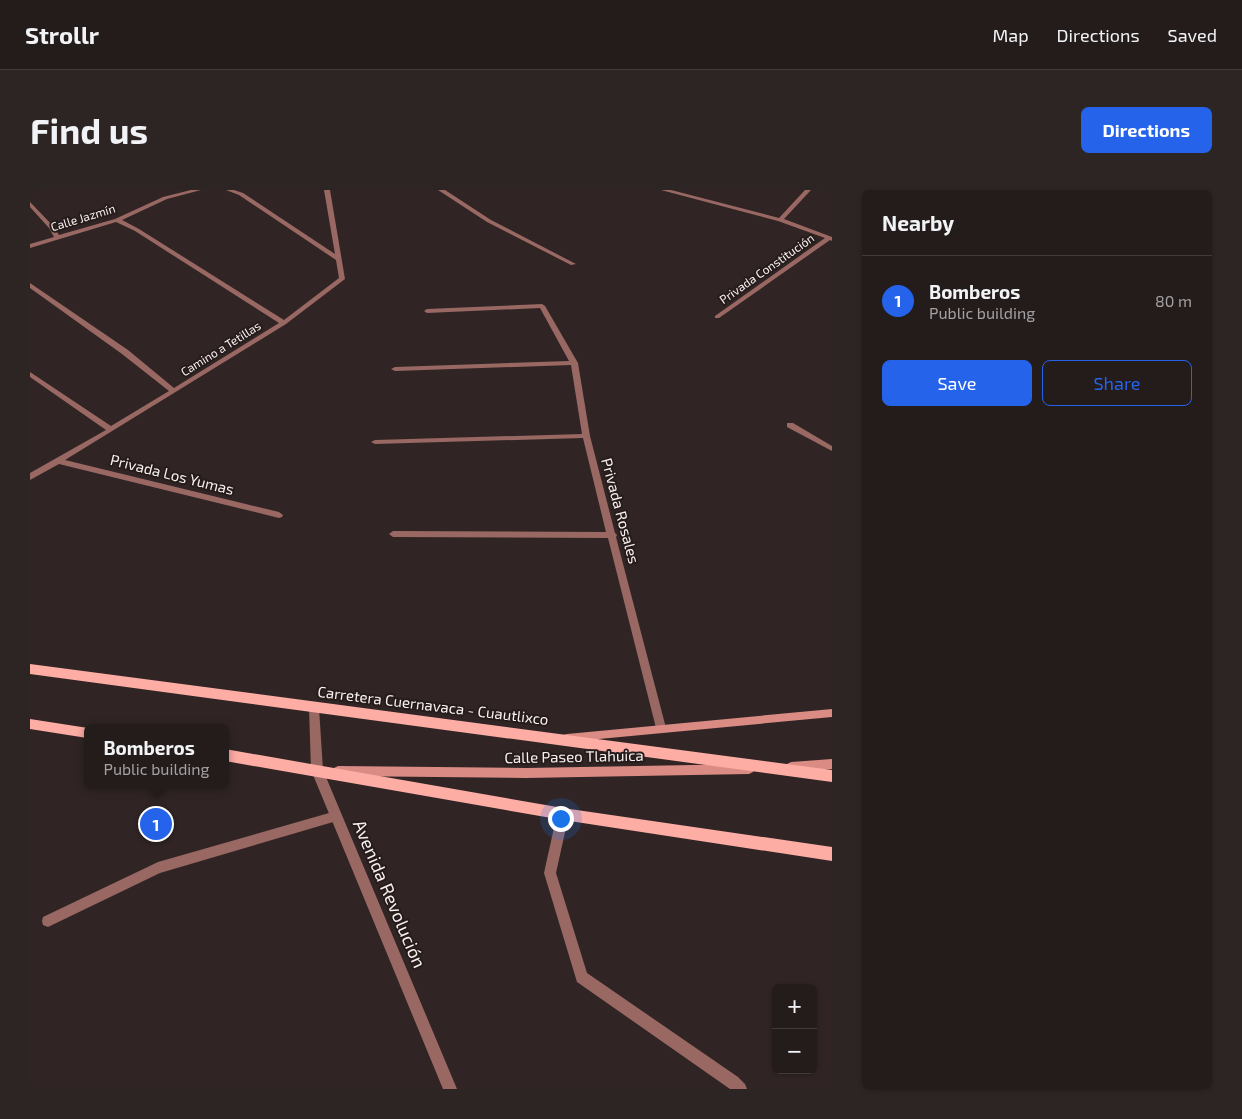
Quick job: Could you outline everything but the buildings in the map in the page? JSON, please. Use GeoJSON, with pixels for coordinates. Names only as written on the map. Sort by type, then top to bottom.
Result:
{"type":"FeatureCollection","features":[{"type":"Feature","properties":{"kind":"main road","name":"Carretera Cuernavaca - Cuautlixco"},"geometry":{"type":"LineString","coordinates":[[30,669],[832,776]]}},
{"type":"Feature","properties":{"kind":"main road","name":"Calle Paseo Tlahuica"},"geometry":{"type":"LineString","coordinates":[[552,739],[832,714]]}},
{"type":"Feature","properties":{"kind":"main road"},"geometry":{"type":"LineString","coordinates":[[30,724],[84,733]]}},
{"type":"Feature","properties":{"kind":"main road"},"geometry":{"type":"LineString","coordinates":[[229,755],[563,814],[832,854]]}},
{"type":"Feature","properties":{"kind":"main road","name":"Calle Paseo Tlahuica"},"geometry":{"type":"LineString","coordinates":[[317,770],[526,773],[774,768],[832,764]]}},
{"type":"Feature","properties":{"kind":"street","name":"Calle Jazmín"},"geometry":{"type":"LineString","coordinates":[[30,246],[117,220],[165,198],[198,190]]}},
{"type":"Feature","properties":{"kind":"street"},"geometry":{"type":"LineString","coordinates":[[229,190],[241,194],[340,259]]}},
{"type":"Feature","properties":{"kind":"street","name":"Camino a Tetillas"},"geometry":{"type":"LineString","coordinates":[[30,477],[111,430],[284,323],[342,279],[327,190]]}},
{"type":"Feature","properties":{"kind":"street"},"geometry":{"type":"LineString","coordinates":[[441,190],[489,221],[573,264]]}},
{"type":"Feature","properties":{"kind":"street"},"geometry":{"type":"LineString","coordinates":[[664,190],[780,220],[831,239]]}},
{"type":"Feature","properties":{"kind":"street"},"geometry":{"type":"LineString","coordinates":[[780,220],[808,190]]}},
{"type":"Feature","properties":{"kind":"street"},"geometry":{"type":"LineString","coordinates":[[30,204],[51,227],[57,237]]}},
{"type":"Feature","properties":{"kind":"street"},"geometry":{"type":"LineString","coordinates":[[117,220],[137,230],[284,323]]}},
{"type":"Feature","properties":{"kind":"street","name":"Privada Constitución"},"geometry":{"type":"LineString","coordinates":[[718,317],[831,239]]}},
{"type":"Feature","properties":{"kind":"street"},"geometry":{"type":"LineString","coordinates":[[30,285],[118,347],[174,391]]}},
{"type":"Feature","properties":{"kind":"street","name":"Privada Rosales"},"geometry":{"type":"LineString","coordinates":[[427,311],[542,306],[574,363],[586,436],[661,728]]}},
{"type":"Feature","properties":{"kind":"street"},"geometry":{"type":"LineString","coordinates":[[395,368],[574,363]]}},
{"type":"Feature","properties":{"kind":"street"},"geometry":{"type":"LineString","coordinates":[[30,374],[111,430]]}},
{"type":"Feature","properties":{"kind":"street"},"geometry":{"type":"LineString","coordinates":[[790,425],[832,449]]}},
{"type":"Feature","properties":{"kind":"street"},"geometry":{"type":"LineString","coordinates":[[374,442],[586,436]]}},
{"type":"Feature","properties":{"kind":"street","name":"Privada Los Yumas"},"geometry":{"type":"LineString","coordinates":[[59,461],[279,515]]}},
{"type":"Feature","properties":{"kind":"street"},"geometry":{"type":"LineString","coordinates":[[393,534],[612,535]]}},
{"type":"Feature","properties":{"kind":"street","name":"Avenida Revolución"},"geometry":{"type":"LineString","coordinates":[[314,708],[317,770],[450,1089]]}},
{"type":"Feature","properties":{"kind":"street"},"geometry":{"type":"LineString","coordinates":[[563,814],[550,873],[582,977],[733,1082],[740,1089]]}},
{"type":"Feature","properties":{"kind":"street"},"geometry":{"type":"LineString","coordinates":[[48,921],[158,868],[336,816]]}},
{"type":"Feature","properties":{"kind":"place","name":"Bomberos"},"geometry":{"type":"Point","coordinates":[156,824]}}]}
